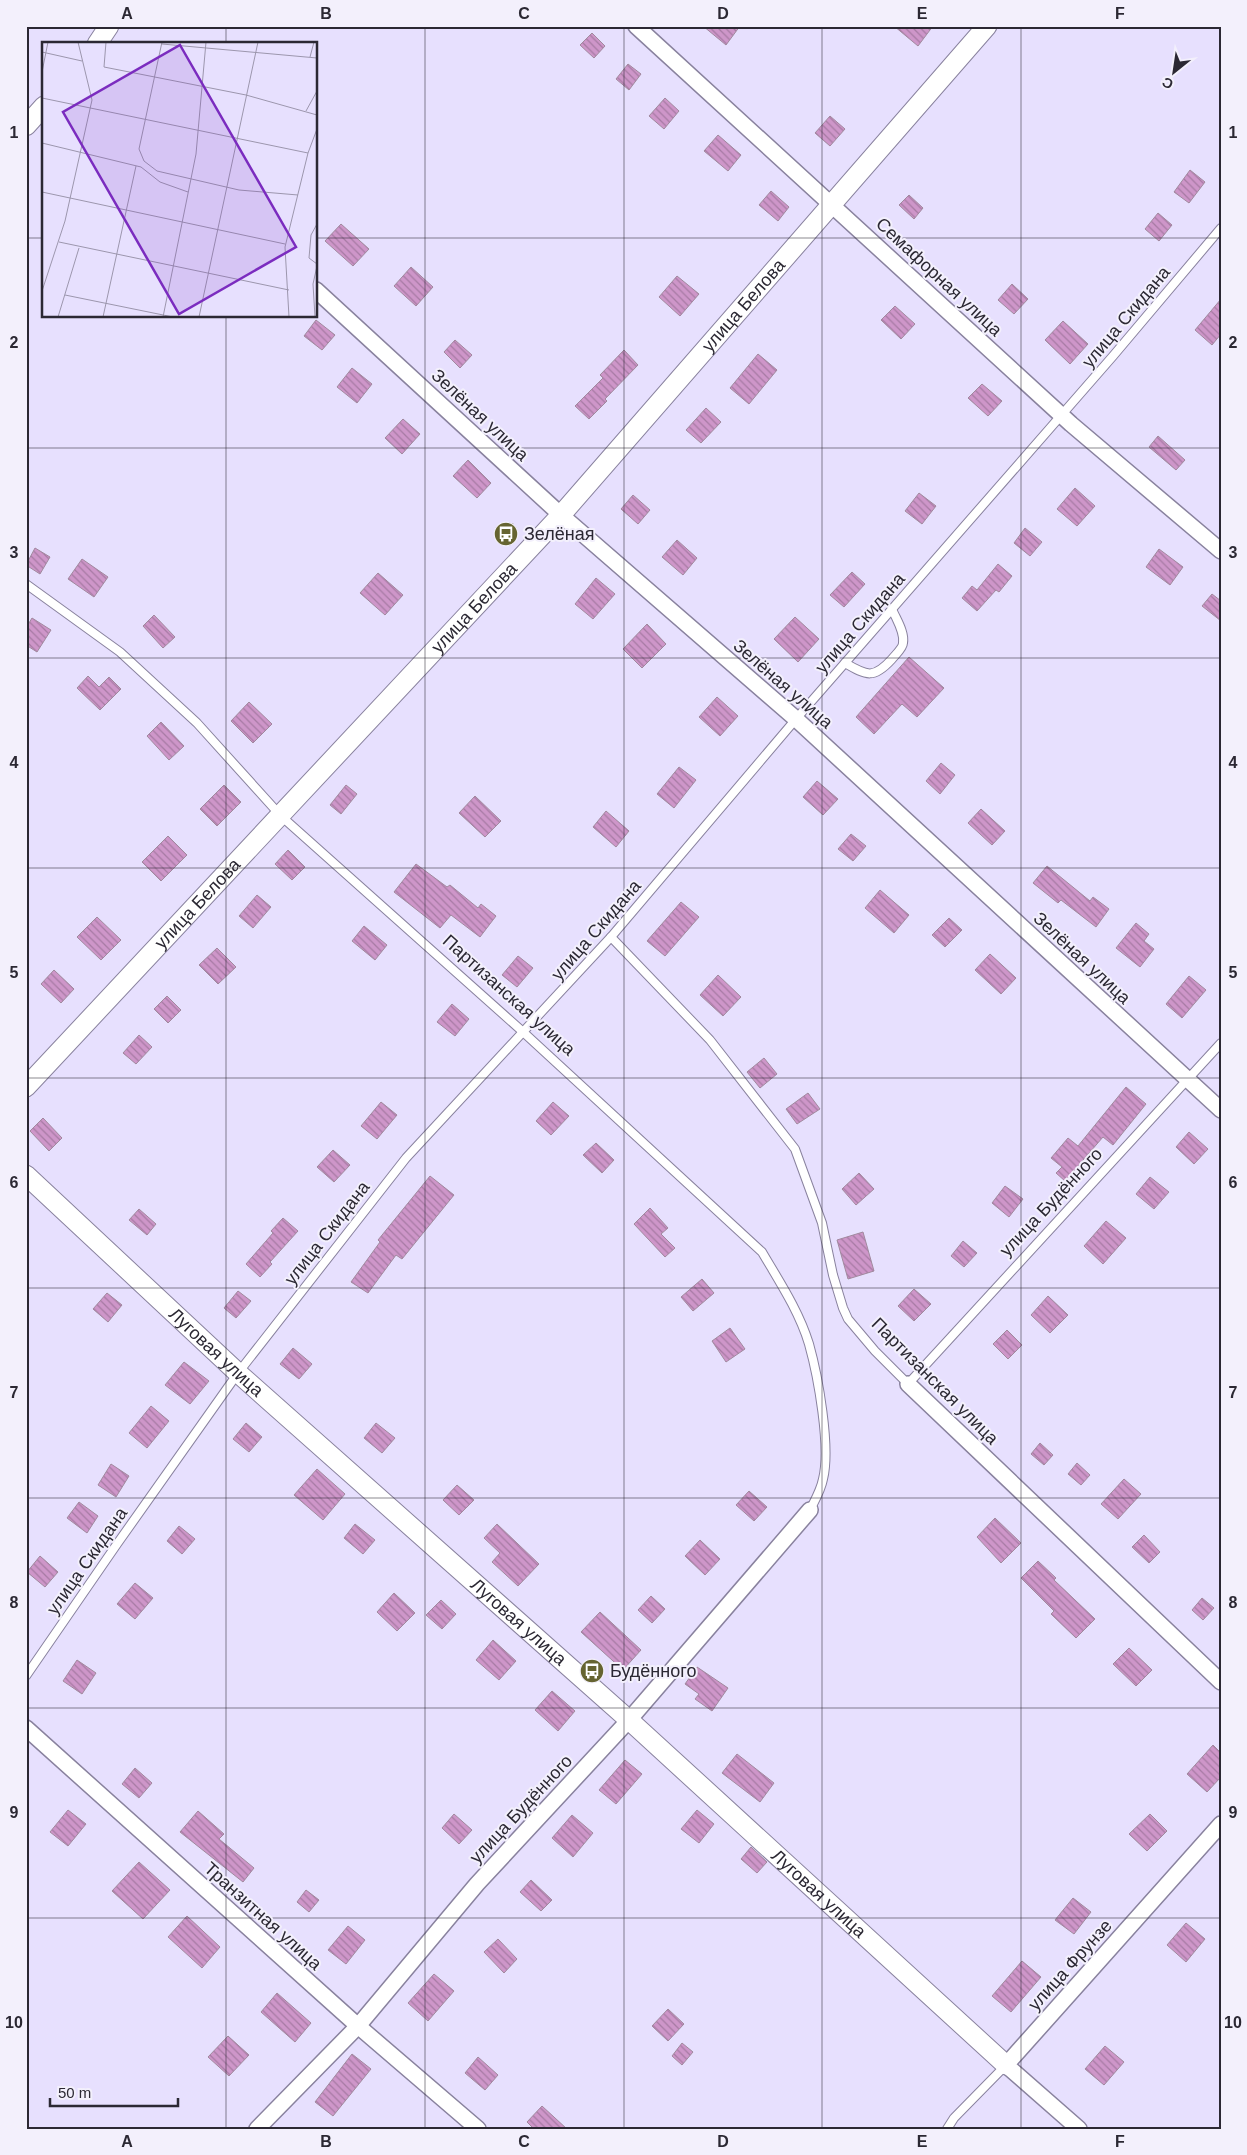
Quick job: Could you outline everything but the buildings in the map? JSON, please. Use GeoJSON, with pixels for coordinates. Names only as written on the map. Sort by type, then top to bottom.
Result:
{"type":"FeatureCollection","features":[{"type":"Feature","properties":{"kind":"street"},"geometry":{"type":"LineString","coordinates":[[98,42],[109,26]]}},
{"type":"Feature","properties":{"kind":"street","name":"Семафорная улица"},"geometry":{"type":"LineString","coordinates":[[636,26],[1061,416],[1221,550]]}},
{"type":"Feature","properties":{"kind":"street","name":"улица Белова"},"geometry":{"type":"LineString","coordinates":[[26,1087],[561,516],[987,26]]}},
{"type":"Feature","properties":{"kind":"street"},"geometry":{"type":"LineString","coordinates":[[26,126],[42,108]]}},
{"type":"Feature","properties":{"kind":"street","name":"Зелёная улица"},"geometry":{"type":"LineString","coordinates":[[318,292],[561,516],[796,719],[1221,1110]]}},
{"type":"Feature","properties":{"kind":"street","name":"Луговая улица"},"geometry":{"type":"LineString","coordinates":[[26,1175],[238,1373],[629,1720],[1078,2129]]}},
{"type":"Feature","properties":{"kind":"street","name":"Партизанская улица"},"geometry":{"type":"LineString","coordinates":[[908,1384],[1221,1682]]}},
{"type":"Feature","properties":{"kind":"street","name":"улица Будённого"},"geometry":{"type":"LineString","coordinates":[[257,2129],[358,2026],[477,1884],[629,1720],[810,1510]]}},
{"type":"Feature","properties":{"kind":"street","name":"Транзитная улица"},"geometry":{"type":"LineString","coordinates":[[26,1728],[358,2026],[478,2129]]}},
{"type":"Feature","properties":{"kind":"street","name":"улица Фрунзе"},"geometry":{"type":"LineString","coordinates":[[1006,2065],[1221,1824]]}},
{"type":"Feature","properties":{"kind":"lane","name":"улица Скидана"},"geometry":{"type":"LineString","coordinates":[[26,1676],[116,1544],[238,1373],[406,1158],[611,937],[796,719],[1061,416],[1221,228]]}},
{"type":"Feature","properties":{"kind":"lane","name":"Партизанская улица"},"geometry":{"type":"LineString","coordinates":[[26,584],[120,652],[197,723],[281,816],[522,1031],[762,1252],[787,1296],[808,1343],[820,1391],[825,1444],[824,1478],[810,1510]]}},
{"type":"Feature","properties":{"kind":"lane"},"geometry":{"type":"LineString","coordinates":[[845,663],[869,674],[875,673],[882,670],[898,652],[904,644],[902,633],[892,609]]}},
{"type":"Feature","properties":{"kind":"lane","name":"Партизанская улица"},"geometry":{"type":"LineString","coordinates":[[611,937],[710,1040],[795,1149],[822,1223],[833,1275],[848,1320],[908,1384]]}},
{"type":"Feature","properties":{"kind":"lane","name":"улица Будённого"},"geometry":{"type":"LineString","coordinates":[[908,1384],[1221,1043]]}},
{"type":"Feature","properties":{"kind":"lane","name":"улица Фрунзе"},"geometry":{"type":"LineString","coordinates":[[947,2129],[954,2118],[1006,2065]]}},
{"type":"Feature","properties":{"kind":"place","name":"Зелёная"},"geometry":{"type":"Point","coordinates":[506,534]}},
{"type":"Feature","properties":{"kind":"place","name":"Будённого"},"geometry":{"type":"Point","coordinates":[592,1671]}}]}
